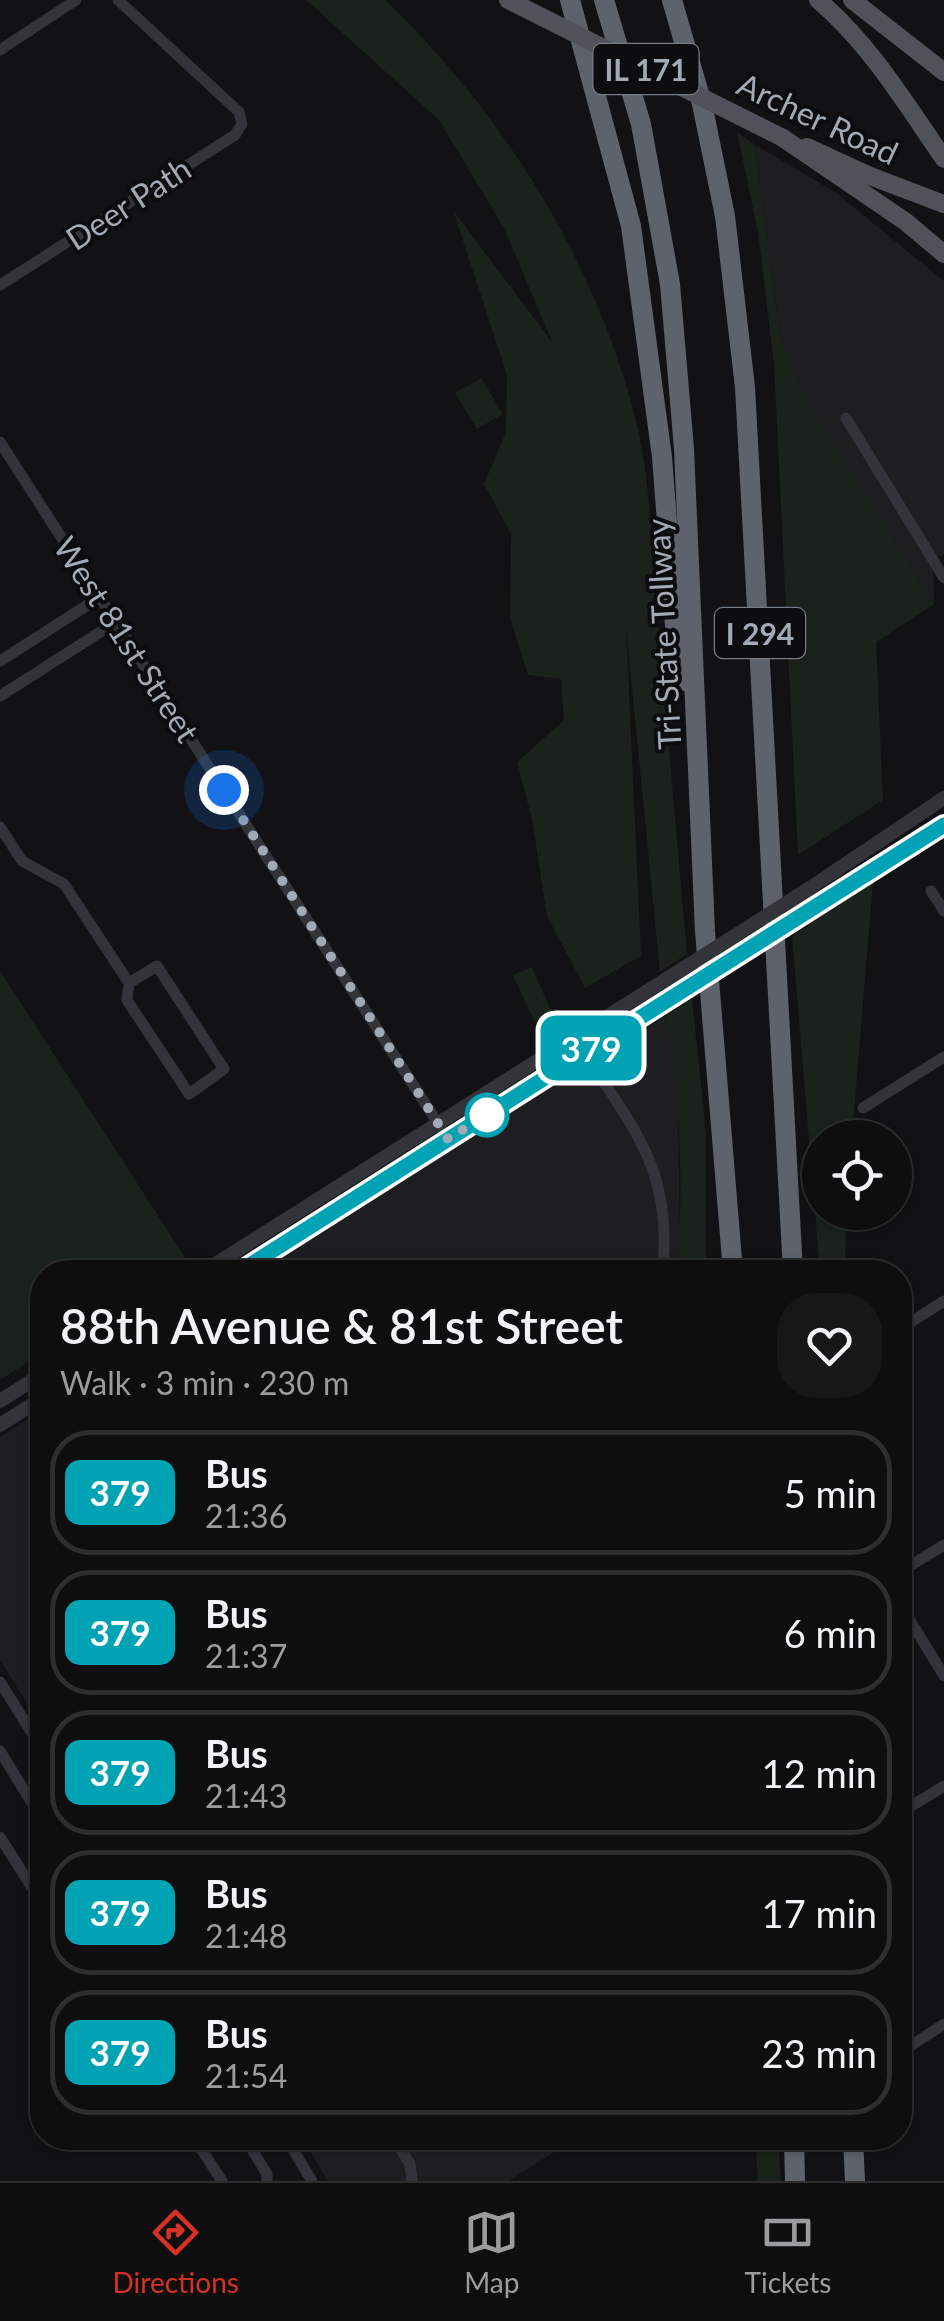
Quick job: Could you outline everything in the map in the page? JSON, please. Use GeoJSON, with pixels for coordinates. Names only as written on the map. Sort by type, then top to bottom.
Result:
{"type":"FeatureCollection","features":[{"type":"Feature","properties":{"kind":"highway"},"geometry":{"type":"LineString","coordinates":[[570,0],[630,226],[662,458],[676,639],[698,727]]}},
{"type":"Feature","properties":{"kind":"highway","name":"Tri-State Tollway"},"geometry":{"type":"LineString","coordinates":[[604,0],[641,124],[670,284],[684,449],[705,931],[731,1260]]}},
{"type":"Feature","properties":{"kind":"highway","name":"I 294"},"geometry":{"type":"LineString","coordinates":[[672,0],[702,104],[725,216],[746,387],[792,1260]]}},
{"type":"Feature","properties":{"kind":"highway"},"geometry":{"type":"LineString","coordinates":[[795,2150],[796,2181]]}},
{"type":"Feature","properties":{"kind":"highway"},"geometry":{"type":"LineString","coordinates":[[853,2150],[855,2181]]}},
{"type":"Feature","properties":{"kind":"main road","name":"Archer Road"},"geometry":{"type":"LineString","coordinates":[[508,0],[783,138],[942,203]]}},
{"type":"Feature","properties":{"kind":"main road"},"geometry":{"type":"LineString","coordinates":[[818,0],[877,62],[944,159]]}},
{"type":"Feature","properties":{"kind":"main road"},"geometry":{"type":"LineString","coordinates":[[852,0],[944,72]]}},
{"type":"Feature","properties":{"kind":"main road"},"geometry":{"type":"LineString","coordinates":[[783,138],[906,222],[944,254]]}},
{"type":"Feature","properties":{"kind":"street"},"geometry":{"type":"LineString","coordinates":[[0,50],[76,0]]}},
{"type":"Feature","properties":{"kind":"street","name":"Deer Path"},"geometry":{"type":"LineString","coordinates":[[0,285],[235,135],[242,124],[239,112],[118,0]]}},
{"type":"Feature","properties":{"kind":"street"},"geometry":{"type":"LineString","coordinates":[[846,418],[944,578]]}},
{"type":"Feature","properties":{"kind":"street","name":"West 81st Street"},"geometry":{"type":"LineString","coordinates":[[0,442],[448,1139]]}},
{"type":"Feature","properties":{"kind":"street"},"geometry":{"type":"LineString","coordinates":[[0,661],[100,597]]}},
{"type":"Feature","properties":{"kind":"street"},"geometry":{"type":"LineString","coordinates":[[0,696],[116,622]]}},
{"type":"Feature","properties":{"kind":"street"},"geometry":{"type":"LineString","coordinates":[[222,1260],[810,888],[944,798]]}},
{"type":"Feature","properties":{"kind":"street"},"geometry":{"type":"LineString","coordinates":[[257,1260],[944,826]]}},
{"type":"Feature","properties":{"kind":"street"},"geometry":{"type":"LineString","coordinates":[[0,827],[22,861],[64,884],[129,983],[127,1000],[189,1094],[224,1070],[157,966],[129,983]]}},
{"type":"Feature","properties":{"kind":"street"},"geometry":{"type":"LineString","coordinates":[[932,891],[944,911]]}},
{"type":"Feature","properties":{"kind":"street"},"geometry":{"type":"LineString","coordinates":[[574,1038],[633,1131],[656,1177],[666,1230],[664,1260]]}},
{"type":"Feature","properties":{"kind":"street"},"geometry":{"type":"LineString","coordinates":[[863,1108],[944,1057]]}},
{"type":"Feature","properties":{"kind":"street"},"geometry":{"type":"LineString","coordinates":[[912,1321],[944,1301]]}},
{"type":"Feature","properties":{"kind":"street"},"geometry":{"type":"LineString","coordinates":[[0,1401],[30,1382]]}},
{"type":"Feature","properties":{"kind":"street"},"geometry":{"type":"LineString","coordinates":[[0,1425],[30,1406]]}},
{"type":"Feature","properties":{"kind":"street"},"geometry":{"type":"LineString","coordinates":[[912,1564],[944,1544]]}},
{"type":"Feature","properties":{"kind":"street"},"geometry":{"type":"LineString","coordinates":[[912,1624],[944,1676]]}},
{"type":"Feature","properties":{"kind":"street"},"geometry":{"type":"LineString","coordinates":[[0,1682],[30,1730]]}},
{"type":"Feature","properties":{"kind":"street"},"geometry":{"type":"LineString","coordinates":[[0,1752],[30,1801]]}},
{"type":"Feature","properties":{"kind":"street"},"geometry":{"type":"LineString","coordinates":[[912,1806],[944,1786]]}},
{"type":"Feature","properties":{"kind":"street"},"geometry":{"type":"LineString","coordinates":[[0,1838],[30,1884]]}},
{"type":"Feature","properties":{"kind":"street"},"geometry":{"type":"LineString","coordinates":[[912,2045],[944,2024]]}},
{"type":"Feature","properties":{"kind":"street"},"geometry":{"type":"LineString","coordinates":[[201,2150],[218,2180]]}},
{"type":"Feature","properties":{"kind":"street"},"geometry":{"type":"LineString","coordinates":[[252,2150],[267,2181]]}},
{"type":"Feature","properties":{"kind":"street"},"geometry":{"type":"LineString","coordinates":[[293,2150],[312,2181]]}},
{"type":"Feature","properties":{"kind":"street"},"geometry":{"type":"LineString","coordinates":[[401,2150],[410,2164],[412,2181]]}},
{"type":"Feature","properties":{"kind":"shaded area"},"geometry":{"type":"Polygon","coordinates":[[[306,0],[385,0],[468,90],[539,191],[569,245],[617,358],[635,417],[648,490],[687,954],[660,972],[626,627],[641,956],[585,988],[547,916],[532,819],[517,762],[564,720],[561,679],[528,675],[510,618],[511,534],[484,484],[506,432],[507,375],[453,210],[552,342],[504,228],[439,120],[306,0]]]}},
{"type":"Feature","properties":{"kind":"shaded area"},"geometry":{"type":"Polygon","coordinates":[[[737,132],[755,145],[780,335],[803,394],[934,604],[876,642],[883,800],[798,855],[774,364],[758,232],[737,132]]]}},
{"type":"Feature","properties":{"kind":"shaded area"},"geometry":{"type":"Polygon","coordinates":[[[755,145],[835,192],[944,281],[944,554],[933,561],[934,604],[803,395],[780,335],[755,145]]]}},
{"type":"Feature","properties":{"kind":"shaded area"},"geometry":{"type":"Polygon","coordinates":[[[481,378],[503,414],[477,429],[455,393],[481,378]]]}},
{"type":"Feature","properties":{"kind":"shaded area"},"geometry":{"type":"Polygon","coordinates":[[[873,881],[853,1120],[807,1120],[792,936],[873,881]]]}},
{"type":"Feature","properties":{"kind":"shaded area"},"geometry":{"type":"Polygon","coordinates":[[[532,967],[552,1013],[534,1021],[513,975],[532,967]]]}},
{"type":"Feature","properties":{"kind":"shaded area"},"geometry":{"type":"Polygon","coordinates":[[[0,971],[187,1260],[30,1260],[30,1361],[0,1380],[0,971]]]}},
{"type":"Feature","properties":{"kind":"shaded area"},"geometry":{"type":"Polygon","coordinates":[[[692,999],[706,1132],[706,1260],[678,1260],[680,1143],[667,1015],[692,999]]]}},
{"type":"Feature","properties":{"kind":"shaded area"},"geometry":{"type":"Polygon","coordinates":[[[667,1015],[676,1069],[678,1260],[279,1260],[541,1090],[667,1015]]]}},
{"type":"Feature","properties":{"kind":"shaded area"},"geometry":{"type":"Polygon","coordinates":[[[816,1230],[846,1230],[845,1260],[819,1260],[816,1230]]]}},
{"type":"Feature","properties":{"kind":"shaded area"},"geometry":{"type":"Polygon","coordinates":[[[30,1418],[30,1708],[0,1660],[0,1437],[30,1418]]]}},
{"type":"Feature","properties":{"kind":"shaded area"},"geometry":{"type":"Polygon","coordinates":[[[309,2150],[557,2150],[509,2181],[328,2181],[309,2150]]]}},
{"type":"Feature","properties":{"kind":"shaded area"},"geometry":{"type":"Polygon","coordinates":[[[756,2150],[779,2150],[781,2181],[758,2181],[756,2150]]]}},
{"type":"Feature","properties":{"kind":"bus line","name":"379"},"geometry":{"type":"LineString","coordinates":[[258,1260],[944,825]]}},
{"type":"Feature","properties":{"kind":"route"},"geometry":{"type":"LineString","coordinates":[[224,790],[448,1139],[492,1111],[487,1115]]}}]}
